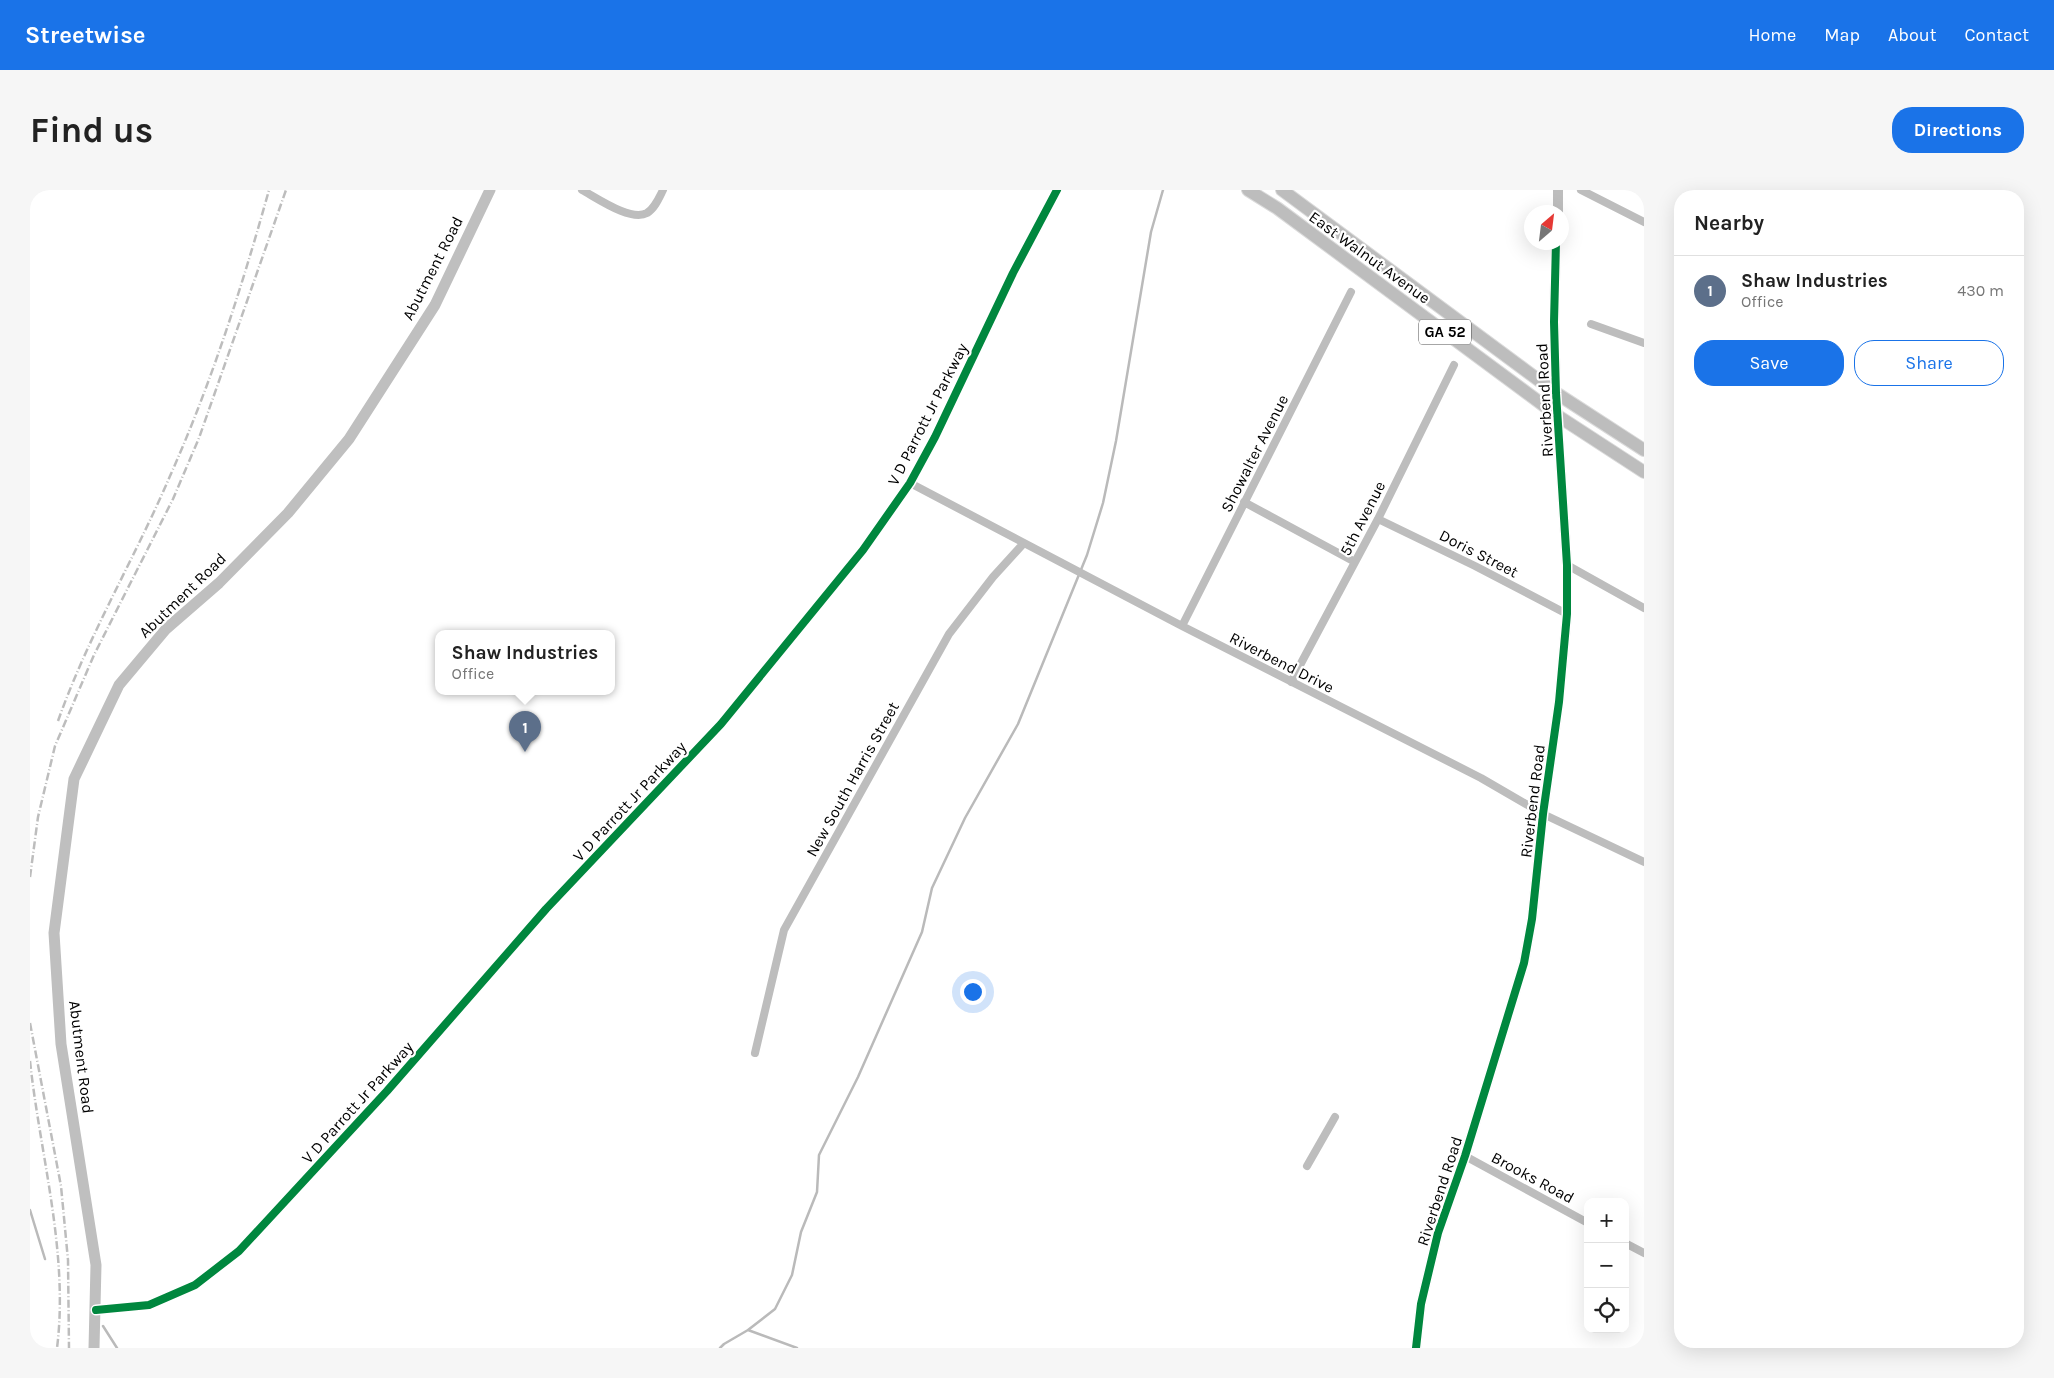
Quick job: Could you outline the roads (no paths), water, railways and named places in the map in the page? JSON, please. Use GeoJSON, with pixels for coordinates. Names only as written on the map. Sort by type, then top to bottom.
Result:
{"type":"FeatureCollection","features":[{"type":"Feature","properties":{"kind":"main road","name":"Abutment Road"},"geometry":{"type":"LineString","coordinates":[[94,1348],[96,1265],[61,1044],[54,933],[74,779],[119,684],[166,629],[219,583],[288,513],[349,439],[435,305],[490,190]]}},
{"type":"Feature","properties":{"kind":"main road","name":"East Walnut Avenue"},"geometry":{"type":"LineString","coordinates":[[1248,190],[1276,208],[1558,416],[1644,472]]}},
{"type":"Feature","properties":{"kind":"main road","name":"East Walnut Avenue"},"geometry":{"type":"LineString","coordinates":[[1282,190],[1556,393],[1644,450]]}},
{"type":"Feature","properties":{"kind":"street"},"geometry":{"type":"LineString","coordinates":[[582,190],[624,212],[636,216],[643,215],[653,208],[663,190]]}},
{"type":"Feature","properties":{"kind":"street","name":"V D Parrott Jr Parkway"},"geometry":{"type":"LineString","coordinates":[[96,1310],[149,1305],[195,1285],[239,1251],[387,1092],[546,909],[721,724],[862,550],[910,483],[935,437],[1012,273],[1057,190]]}},
{"type":"Feature","properties":{"kind":"street"},"geometry":{"type":"LineString","coordinates":[[1558,190],[1558,205]]}},
{"type":"Feature","properties":{"kind":"street"},"geometry":{"type":"LineString","coordinates":[[1581,190],[1644,222]]}},
{"type":"Feature","properties":{"kind":"street","name":"Riverbend Road"},"geometry":{"type":"LineString","coordinates":[[1416,1348],[1421,1304],[1438,1233],[1524,963],[1532,919],[1543,814],[1559,702],[1567,614],[1567,565],[1556,393],[1554,322],[1556,250]]}},
{"type":"Feature","properties":{"kind":"street","name":"Showalter Avenue"},"geometry":{"type":"LineString","coordinates":[[1182,626],[1350,292]]}},
{"type":"Feature","properties":{"kind":"street"},"geometry":{"type":"LineString","coordinates":[[1591,324],[1644,343]]}},
{"type":"Feature","properties":{"kind":"street","name":"5th Avenue"},"geometry":{"type":"LineString","coordinates":[[1291,682],[1378,518],[1454,365]]}},
{"type":"Feature","properties":{"kind":"street","name":"Riverbend Drive"},"geometry":{"type":"LineString","coordinates":[[910,483],[1023,544],[1482,778],[1543,814],[1644,862]]}},
{"type":"Feature","properties":{"kind":"street"},"geometry":{"type":"LineString","coordinates":[[1244,502],[1355,562]]}},
{"type":"Feature","properties":{"kind":"street","name":"Doris Street"},"geometry":{"type":"LineString","coordinates":[[1378,518],[1567,614]]}},
{"type":"Feature","properties":{"kind":"street","name":"New South Harris Street"},"geometry":{"type":"LineString","coordinates":[[755,1053],[784,930],[949,634],[987,584],[1023,544]]}},
{"type":"Feature","properties":{"kind":"street"},"geometry":{"type":"LineString","coordinates":[[1567,565],[1644,608]]}},
{"type":"Feature","properties":{"kind":"street"},"geometry":{"type":"LineString","coordinates":[[1308,1166],[1334,1117]]}},
{"type":"Feature","properties":{"kind":"street","name":"Brooks Road"},"geometry":{"type":"LineString","coordinates":[[1464,1156],[1584,1221]]}},
{"type":"Feature","properties":{"kind":"street"},"geometry":{"type":"LineString","coordinates":[[1629,1245],[1644,1253]]}},
{"type":"Feature","properties":{"kind":"waterway"},"geometry":{"type":"LineString","coordinates":[[720,1348],[748,1330],[775,1309],[792,1275],[801,1232],[817,1192],[819,1155],[858,1077],[922,932],[932,888],[965,818],[1018,724],[1087,555],[1103,503],[1116,441],[1151,232],[1163,190]]}},
{"type":"Feature","properties":{"kind":"waterway"},"geometry":{"type":"LineString","coordinates":[[30,1210],[45,1259]]}},
{"type":"Feature","properties":{"kind":"waterway"},"geometry":{"type":"LineString","coordinates":[[103,1326],[117,1348]]}},
{"type":"Feature","properties":{"kind":"waterway"},"geometry":{"type":"LineString","coordinates":[[748,1330],[797,1348]]}},
{"type":"Feature","properties":{"kind":"railway"},"geometry":{"type":"LineString","coordinates":[[58,721],[83,658],[156,507],[199,406],[237,299],[269,190]]}},
{"type":"Feature","properties":{"kind":"railway"},"geometry":{"type":"LineString","coordinates":[[30,877],[38,817],[55,746],[94,655],[173,499],[199,438],[286,190]]}},
{"type":"Feature","properties":{"kind":"railway"},"geometry":{"type":"LineString","coordinates":[[30,1023],[61,1186],[68,1260],[69,1348]]}},
{"type":"Feature","properties":{"kind":"railway"},"geometry":{"type":"LineString","coordinates":[[30,1061],[56,1240],[60,1312],[57,1348]]}},
{"type":"Feature","properties":{"kind":"place","name":"Shaw Industries"},"geometry":{"type":"Point","coordinates":[525,752]}}]}
